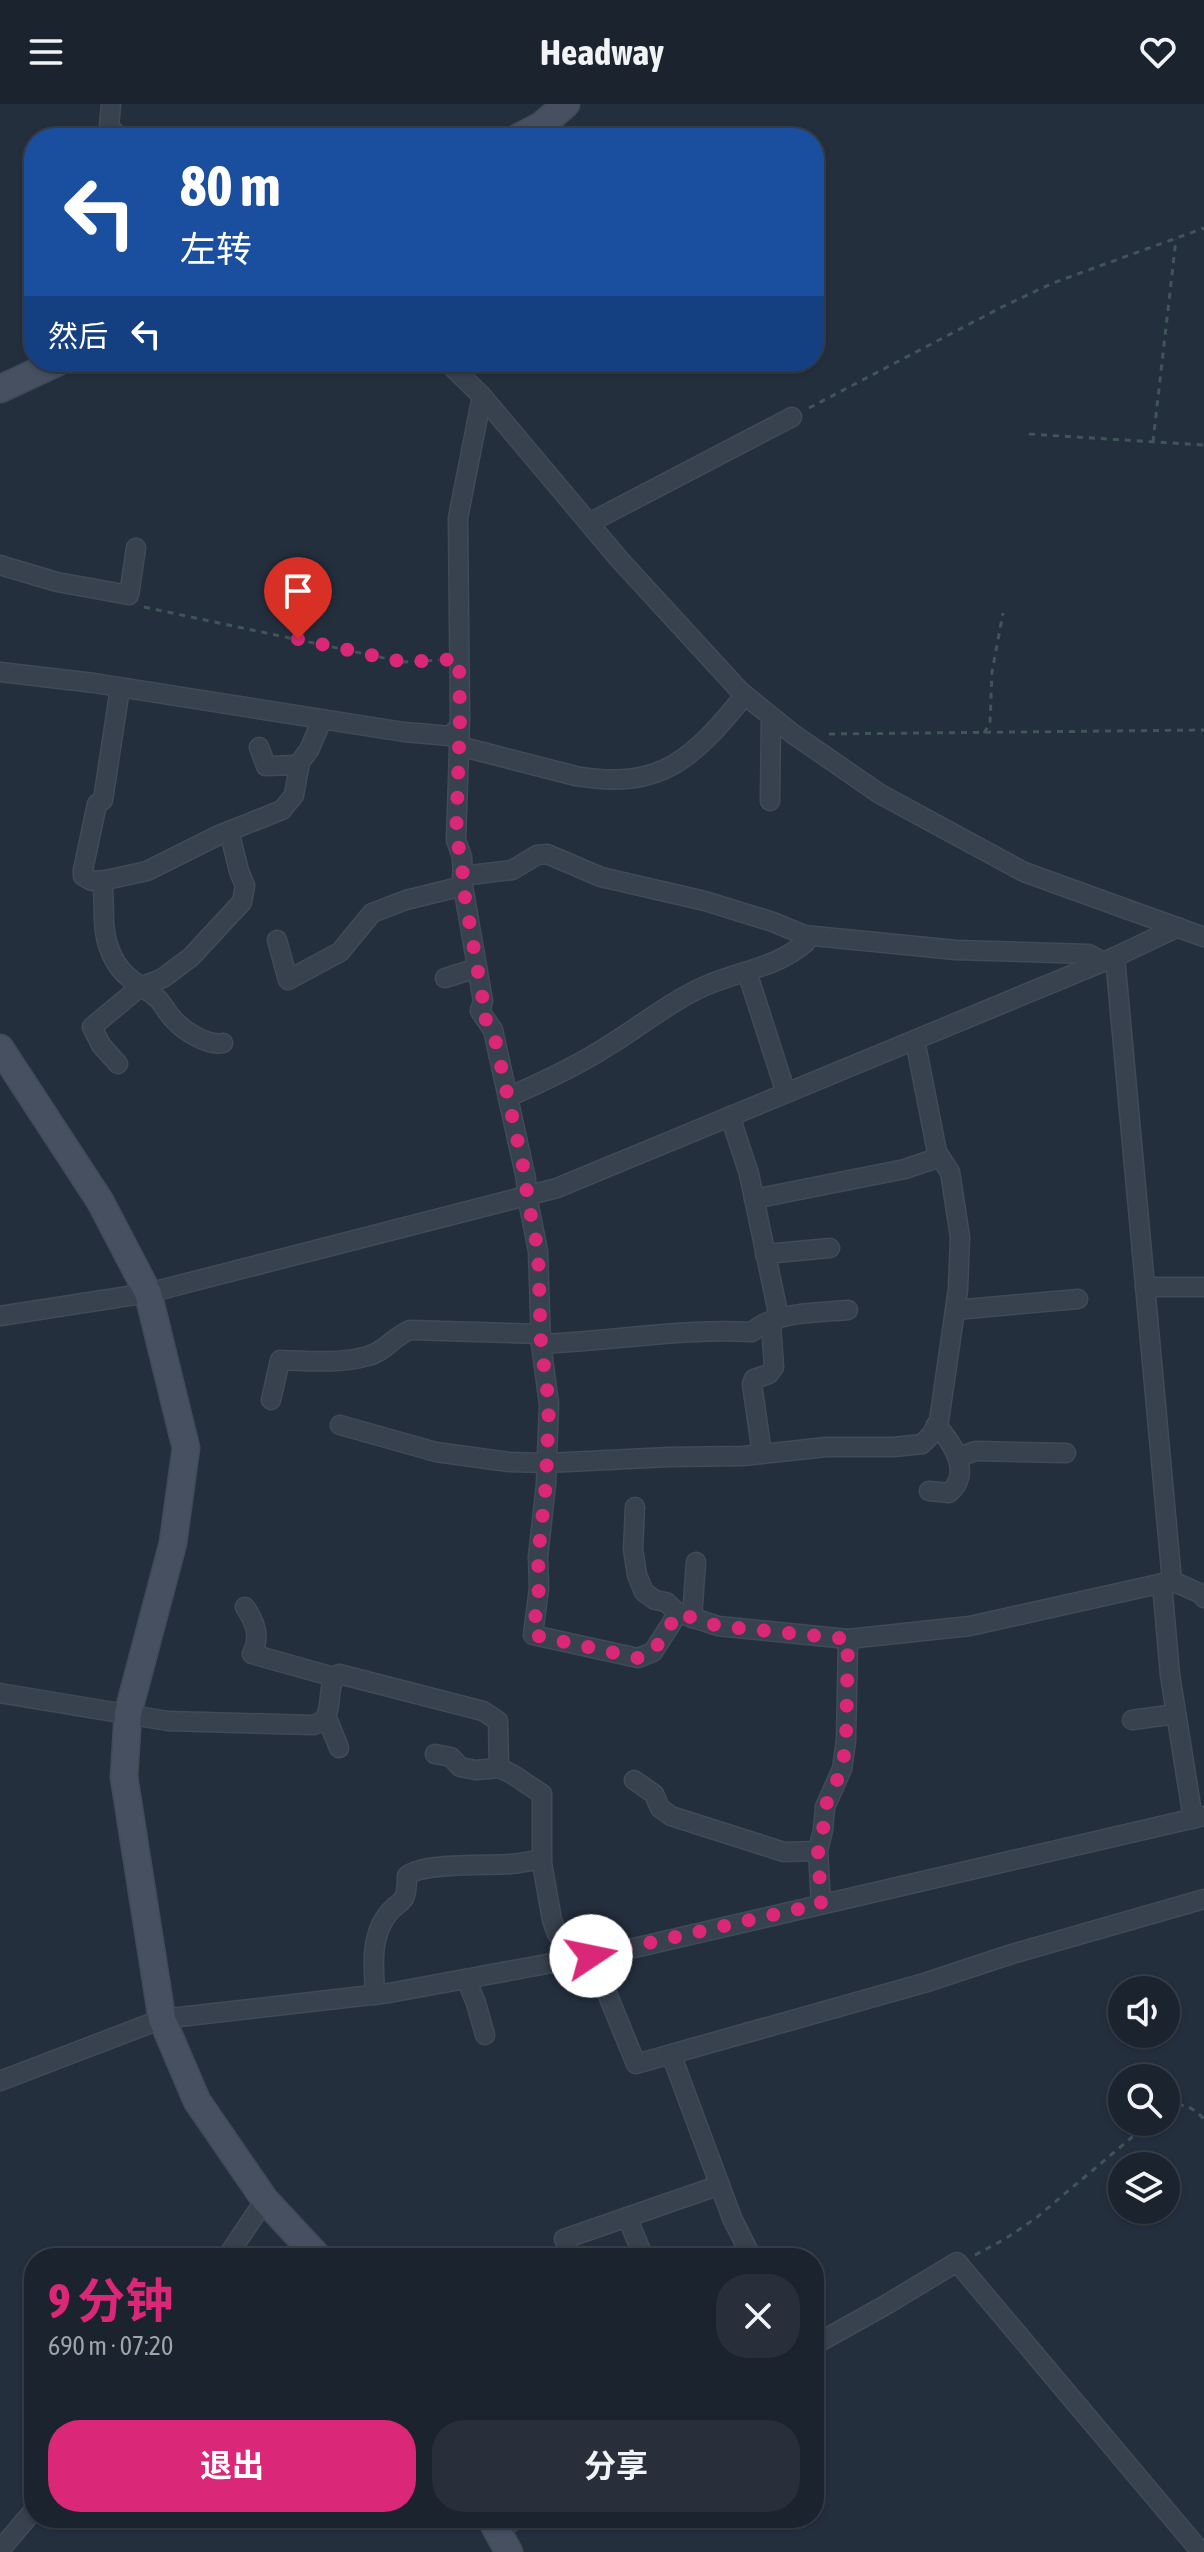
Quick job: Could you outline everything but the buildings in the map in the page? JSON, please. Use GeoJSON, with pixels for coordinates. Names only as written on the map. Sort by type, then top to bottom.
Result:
{"type":"FeatureCollection","features":[{"type":"Feature","properties":{"kind":"street"},"geometry":{"type":"LineString","coordinates":[[536,128],[566,104]]}},
{"type":"Feature","properties":{"kind":"street"},"geometry":{"type":"LineString","coordinates":[[107,107],[110,128]]}},
{"type":"Feature","properties":{"kind":"street"},"geometry":{"type":"LineString","coordinates":[[0,389],[37,372]]}},
{"type":"Feature","properties":{"kind":"street"},"geometry":{"type":"LineString","coordinates":[[457,372],[482,396],[589,523],[745,695],[793,734],[880,794],[1024,872],[1204,937]]}},
{"type":"Feature","properties":{"kind":"street"},"geometry":{"type":"LineString","coordinates":[[482,396],[458,518],[456,840],[462,857],[463,881],[483,1001],[480,1011],[493,1030],[526,1179],[538,1251],[541,1339],[549,1404],[538,1557],[539,1588],[533,1635],[638,1658],[653,1652],[685,1615],[696,1562]]}},
{"type":"Feature","properties":{"kind":"street"},"geometry":{"type":"LineString","coordinates":[[589,523],[792,417]]}},
{"type":"Feature","properties":{"kind":"street"},"geometry":{"type":"LineString","coordinates":[[0,565],[57,582],[129,595],[136,548]]}},
{"type":"Feature","properties":{"kind":"street"},"geometry":{"type":"LineString","coordinates":[[0,672],[322,720],[459,736],[584,778],[606,779],[646,776],[688,758],[714,733],[745,695]]}},
{"type":"Feature","properties":{"kind":"street"},"geometry":{"type":"LineString","coordinates":[[120,688],[103,800],[97,804],[92,818],[83,870],[83,876],[92,881],[129,877],[147,871],[229,831],[282,810],[294,795],[299,765],[322,720]]}},
{"type":"Feature","properties":{"kind":"street"},"geometry":{"type":"LineString","coordinates":[[770,801],[771,717]]}},
{"type":"Feature","properties":{"kind":"street"},"geometry":{"type":"LineString","coordinates":[[259,747],[266,766],[299,765]]}},
{"type":"Feature","properties":{"kind":"street"},"geometry":{"type":"LineString","coordinates":[[118,1064],[101,1045],[92,1027],[140,987],[163,978],[191,957],[242,902],[245,886],[229,831]]}},
{"type":"Feature","properties":{"kind":"street"},"geometry":{"type":"LineString","coordinates":[[277,940],[288,980],[340,952],[372,913],[463,881],[512,870],[537,855],[547,854],[601,877],[705,901],[804,935],[956,950],[1089,954],[1109,959]]}},
{"type":"Feature","properties":{"kind":"street"},"geometry":{"type":"LineString","coordinates":[[102,881],[106,904],[103,933],[112,956],[127,978],[158,1000],[188,1031],[215,1045],[223,1043]]}},
{"type":"Feature","properties":{"kind":"street"},"geometry":{"type":"LineString","coordinates":[[0,1316],[148,1293],[557,1188],[1109,959],[1178,927]]}},
{"type":"Feature","properties":{"kind":"street"},"geometry":{"type":"LineString","coordinates":[[508,1097],[545,1081],[608,1046],[704,986],[784,959],[805,943],[804,935]]}},
{"type":"Feature","properties":{"kind":"street"},"geometry":{"type":"LineString","coordinates":[[0,2081],[162,2019],[375,1995],[591,1956],[1199,1817],[1170,1675],[1167,1582],[1145,1287],[1109,959]]}},
{"type":"Feature","properties":{"kind":"street"},"geometry":{"type":"LineString","coordinates":[[445,978],[477,968]]}},
{"type":"Feature","properties":{"kind":"street"},"geometry":{"type":"LineString","coordinates":[[747,972],[786,1093]]}},
{"type":"Feature","properties":{"kind":"street"},"geometry":{"type":"LineString","coordinates":[[340,1425],[436,1452],[509,1462],[762,1454],[826,1447],[922,1444],[939,1421],[955,1310],[960,1237],[950,1172],[937,1152],[915,1040]]}},
{"type":"Feature","properties":{"kind":"street"},"geometry":{"type":"LineString","coordinates":[[0,1048],[100,1201],[148,1293],[186,1448],[173,1543],[128,1713],[124,1777],[162,2019],[197,2101],[265,2200],[310,2248]]}},
{"type":"Feature","properties":{"kind":"street"},"geometry":{"type":"LineString","coordinates":[[730,1116],[749,1174],[778,1318]]}},
{"type":"Feature","properties":{"kind":"street"},"geometry":{"type":"LineString","coordinates":[[754,1199],[905,1169],[940,1157]]}},
{"type":"Feature","properties":{"kind":"street"},"geometry":{"type":"LineString","coordinates":[[765,1254],[830,1248]]}},
{"type":"Feature","properties":{"kind":"street"},"geometry":{"type":"LineString","coordinates":[[1145,1287],[1204,1287]]}},
{"type":"Feature","properties":{"kind":"street"},"geometry":{"type":"LineString","coordinates":[[955,1310],[1078,1299]]}},
{"type":"Feature","properties":{"kind":"street"},"geometry":{"type":"LineString","coordinates":[[271,1400],[280,1360],[315,1362],[368,1356],[383,1350],[399,1334],[410,1330],[594,1342],[690,1330],[752,1332],[762,1323],[778,1318],[848,1310]]}},
{"type":"Feature","properties":{"kind":"street"},"geometry":{"type":"LineString","coordinates":[[762,1454],[752,1384],[754,1379],[769,1374],[774,1367],[771,1325],[778,1318]]}},
{"type":"Feature","properties":{"kind":"street"},"geometry":{"type":"LineString","coordinates":[[929,1491],[949,1493],[959,1472],[960,1461],[951,1442],[936,1425]]}},
{"type":"Feature","properties":{"kind":"street"},"geometry":{"type":"LineString","coordinates":[[958,1457],[976,1451],[1066,1453]]}},
{"type":"Feature","properties":{"kind":"street"},"geometry":{"type":"LineString","coordinates":[[635,1507],[633,1549],[637,1575],[644,1592],[685,1615],[718,1626],[848,1639],[970,1626],[1167,1582],[1202,1594],[1204,1598]]}},
{"type":"Feature","properties":{"kind":"street"},"geometry":{"type":"LineString","coordinates":[[245,1607],[252,1616],[258,1635],[252,1654],[491,1715],[498,1721],[499,1768]]}},
{"type":"Feature","properties":{"kind":"street"},"geometry":{"type":"LineString","coordinates":[[821,1904],[818,1851],[825,1807],[842,1769],[846,1741],[848,1639]]}},
{"type":"Feature","properties":{"kind":"street"},"geometry":{"type":"LineString","coordinates":[[334,1677],[327,1718],[339,1748]]}},
{"type":"Feature","properties":{"kind":"street"},"geometry":{"type":"LineString","coordinates":[[0,1693],[168,1721],[313,1725],[327,1718]]}},
{"type":"Feature","properties":{"kind":"street"},"geometry":{"type":"LineString","coordinates":[[1132,1720],[1176,1714]]}},
{"type":"Feature","properties":{"kind":"street"},"geometry":{"type":"LineString","coordinates":[[435,1754],[451,1757],[460,1767],[476,1770],[499,1768],[542,1794],[542,1859],[552,1920],[557,1934],[589,1949],[636,2064],[924,1983],[1012,1954],[1204,1899]]}},
{"type":"Feature","properties":{"kind":"street"},"geometry":{"type":"LineString","coordinates":[[634,1780],[654,1794],[660,1808],[671,1816],[784,1852],[818,1851]]}},
{"type":"Feature","properties":{"kind":"street"},"geometry":{"type":"LineString","coordinates":[[375,1995],[373,1953],[377,1935],[384,1919],[393,1908],[403,1903],[407,1895],[407,1876],[411,1872],[542,1859]]}},
{"type":"Feature","properties":{"kind":"street"},"geometry":{"type":"LineString","coordinates":[[466,1979],[485,2035]]}},
{"type":"Feature","properties":{"kind":"street"},"geometry":{"type":"LineString","coordinates":[[671,2054],[732,2218],[747,2248]]}},
{"type":"Feature","properties":{"kind":"street"},"geometry":{"type":"LineString","coordinates":[[568,2248],[564,2239],[720,2185]]}},
{"type":"Feature","properties":{"kind":"street"},"geometry":{"type":"LineString","coordinates":[[233,2248],[265,2200]]}},
{"type":"Feature","properties":{"kind":"street"},"geometry":{"type":"LineString","coordinates":[[627,2217],[640,2248]]}},
{"type":"Feature","properties":{"kind":"street"},"geometry":{"type":"LineString","coordinates":[[824,2339],[957,2262],[1004,2319],[1196,2533],[1201,2552]]}},
{"type":"Feature","properties":{"kind":"street"},"geometry":{"type":"LineString","coordinates":[[0,2550],[24,2522]]}},
{"type":"Feature","properties":{"kind":"path"},"geometry":{"type":"LineString","coordinates":[[792,417],[1053,283],[1204,228]]}},
{"type":"Feature","properties":{"kind":"path"},"geometry":{"type":"LineString","coordinates":[[1153,442],[1176,239]]}},
{"type":"Feature","properties":{"kind":"path"},"geometry":{"type":"LineString","coordinates":[[1029,434],[1204,445]]}},
{"type":"Feature","properties":{"kind":"path"},"geometry":{"type":"LineString","coordinates":[[137,606],[403,662],[459,659]]}},
{"type":"Feature","properties":{"kind":"path"},"geometry":{"type":"LineString","coordinates":[[984,733],[990,723],[992,672],[1003,613]]}},
{"type":"Feature","properties":{"kind":"path"},"geometry":{"type":"LineString","coordinates":[[793,734],[1204,730]]}},
{"type":"Feature","properties":{"kind":"path"},"geometry":{"type":"LineString","coordinates":[[1180,2104],[1194,2109],[1204,2119]]}},
{"type":"Feature","properties":{"kind":"path"},"geometry":{"type":"LineString","coordinates":[[961,2265],[1036,2218],[1133,2136]]}},
{"type":"Feature","properties":{"kind":"route"},"geometry":{"type":"LineString","coordinates":[[298,639],[403,662],[459,659],[456,840],[462,857],[463,886],[483,1001],[480,1011],[493,1030],[519,1143],[538,1251],[541,1344],[549,1404],[546,1484],[538,1557],[539,1588],[533,1635],[638,1658],[653,1652],[661,1643],[678,1613],[718,1626],[848,1639],[846,1741],[842,1769],[825,1807],[818,1850],[821,1904],[591,1956]]}}]}
